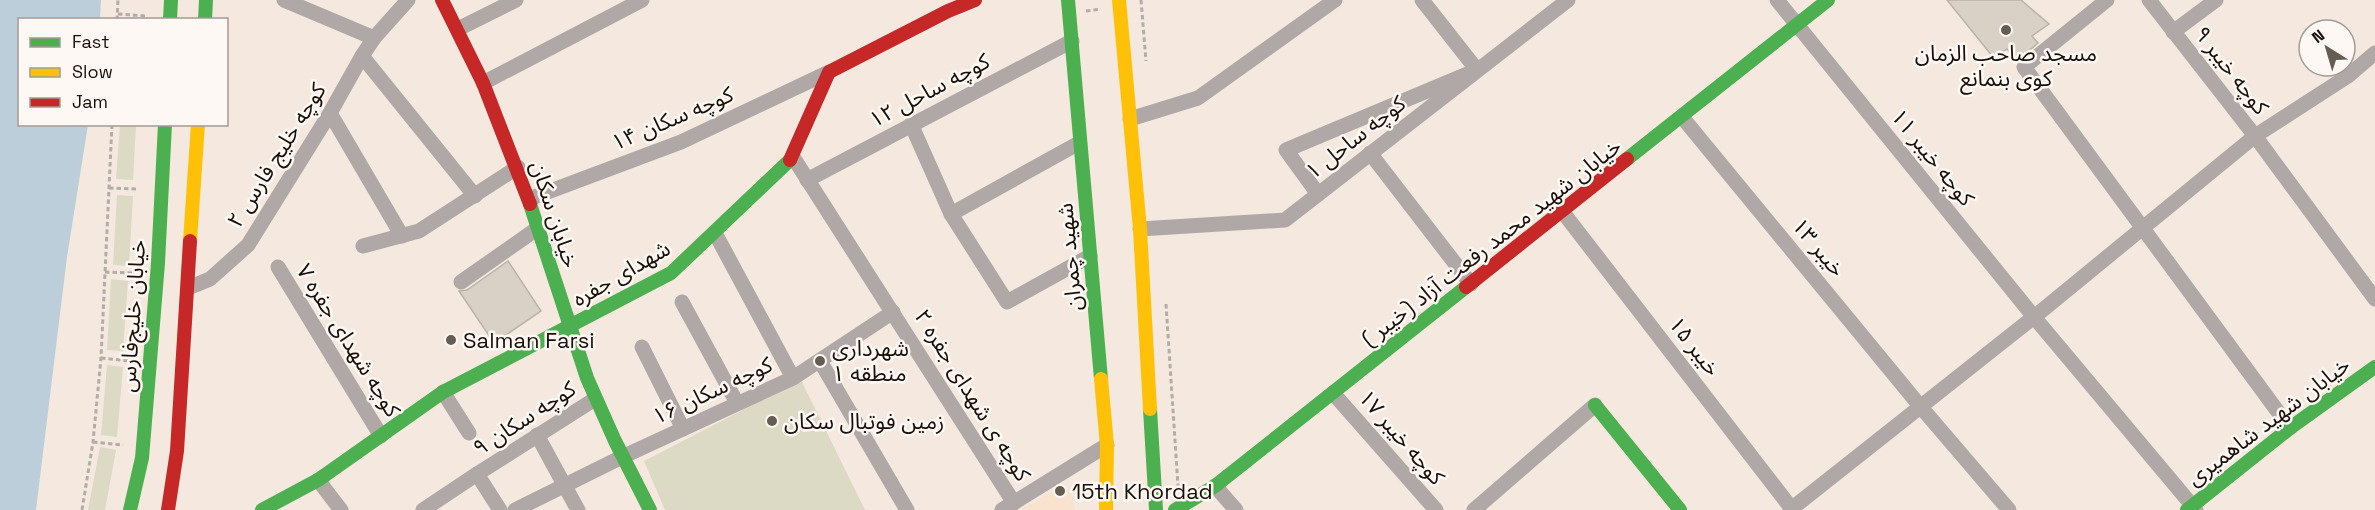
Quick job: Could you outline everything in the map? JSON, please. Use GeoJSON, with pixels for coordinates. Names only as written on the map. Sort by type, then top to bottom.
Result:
{"type":"FeatureCollection","features":[{"type":"Feature","properties":{"kind":"street"},"geometry":{"type":"LineString","coordinates":[[170,18],[171,0]]}},
{"type":"Feature","properties":{"kind":"street"},"geometry":{"type":"LineString","coordinates":[[205,18],[206,0]]}},
{"type":"Feature","properties":{"kind":"street","name":"کوچه خلیج فارس ۲"},"geometry":{"type":"LineString","coordinates":[[188,288],[210,279],[248,244],[330,113],[362,56],[374,38],[408,0]]}},
{"type":"Feature","properties":{"kind":"street","name":"خیابان سکان"},"geometry":{"type":"LineString","coordinates":[[442,0],[483,82],[518,167],[569,327],[595,399],[650,510]]}},
{"type":"Feature","properties":{"kind":"street"},"geometry":{"type":"LineString","coordinates":[[458,29],[516,0]]}},
{"type":"Feature","properties":{"kind":"street"},"geometry":{"type":"LineString","coordinates":[[483,82],[642,0]]}},
{"type":"Feature","properties":{"kind":"street"},"geometry":{"type":"LineString","coordinates":[[829,72],[945,6],[975,0]]}},
{"type":"Feature","properties":{"kind":"street"},"geometry":{"type":"LineString","coordinates":[[1130,119],[1198,98],[1335,0]]}},
{"type":"Feature","properties":{"kind":"street"},"geometry":{"type":"LineString","coordinates":[[1318,194],[1286,150],[1477,70],[1422,0]]}},
{"type":"Feature","properties":{"kind":"street","name":"کوچه ساحل ۱"},"geometry":{"type":"LineString","coordinates":[[1140,230],[1285,220],[1568,0]]}},
{"type":"Feature","properties":{"kind":"street","name":"کوچه خیبر ۱۱"},"geometry":{"type":"LineString","coordinates":[[1777,0],[2191,508]]}},
{"type":"Feature","properties":{"kind":"street","name":"( خیبر) خیابان شهید محمد رفعت آزاد"},"geometry":{"type":"LineString","coordinates":[[1175,510],[1215,486],[1828,0]]}},
{"type":"Feature","properties":{"kind":"street"},"geometry":{"type":"LineString","coordinates":[[2107,0],[2024,67],[2290,428]]}},
{"type":"Feature","properties":{"kind":"street","name":"کوچه خیبر ۹"},"geometry":{"type":"LineString","coordinates":[[2149,0],[2255,136],[2375,299]]}},
{"type":"Feature","properties":{"kind":"street","name":"کوچه خیبر ۹"},"geometry":{"type":"LineString","coordinates":[[2174,32],[2216,0]]}},
{"type":"Feature","properties":{"kind":"street"},"geometry":{"type":"LineString","coordinates":[[290,1],[374,38]]}},
{"type":"Feature","properties":{"kind":"street"},"geometry":{"type":"LineString","coordinates":[[1119,4],[1140,230],[1156,510]]}},
{"type":"Feature","properties":{"kind":"street","name":"شهید چمران"},"geometry":{"type":"LineString","coordinates":[[1069,6],[1079,143],[1107,445],[1106,510]]}},
{"type":"Feature","properties":{"kind":"street","name":"کوچه ساحل ۱۲"},"geometry":{"type":"LineString","coordinates":[[807,180],[1072,41]]}},
{"type":"Feature","properties":{"kind":"street"},"geometry":{"type":"LineString","coordinates":[[1791,509],[2034,317],[2255,136],[2348,76],[2375,53]]}},
{"type":"Feature","properties":{"kind":"street"},"geometry":{"type":"LineString","coordinates":[[362,56],[475,196]]}},
{"type":"Feature","properties":{"kind":"street","name":"شهدای جفره"},"geometry":{"type":"LineString","coordinates":[[262,510],[318,480],[443,392],[671,273],[793,157],[829,72]]}},
{"type":"Feature","properties":{"kind":"street","name":"کوچه سکان ۱۴"},"geometry":{"type":"LineString","coordinates":[[529,199],[681,142],[829,72]]}},
{"type":"Feature","properties":{"kind":"street"},"geometry":{"type":"LineString","coordinates":[[330,113],[402,236]]}},
{"type":"Feature","properties":{"kind":"street","name":"خیبر ۱۳"},"geometry":{"type":"LineString","coordinates":[[1682,117],[1920,406],[2009,510]]}},
{"type":"Feature","properties":{"kind":"street"},"geometry":{"type":"LineString","coordinates":[[911,124],[951,214],[1006,302],[1090,256]]}},
{"type":"Feature","properties":{"kind":"street","name":"خیابان خلیج‌فارس"},"geometry":{"type":"LineString","coordinates":[[130,510],[142,458],[158,263],[165,126]]}},
{"type":"Feature","properties":{"kind":"street"},"geometry":{"type":"LineString","coordinates":[[168,510],[177,451],[198,126]]}},
{"type":"Feature","properties":{"kind":"street"},"geometry":{"type":"LineString","coordinates":[[951,214],[1079,143]]}},
{"type":"Feature","properties":{"kind":"street"},"geometry":{"type":"LineString","coordinates":[[1370,153],[1471,284]]}},
{"type":"Feature","properties":{"kind":"street","name":"کوچه ی شهدای جفره ۲"},"geometry":{"type":"LineString","coordinates":[[793,157],[893,312],[1008,506]]}},
{"type":"Feature","properties":{"kind":"street"},"geometry":{"type":"LineString","coordinates":[[363,246],[420,231],[518,167]]}},
{"type":"Feature","properties":{"kind":"street","name":"خیبر ۱۵"},"geometry":{"type":"LineString","coordinates":[[1562,211],[1791,509]]}},
{"type":"Feature","properties":{"kind":"street"},"geometry":{"type":"LineString","coordinates":[[461,282],[538,228]]}},
{"type":"Feature","properties":{"kind":"street"},"geometry":{"type":"LineString","coordinates":[[714,233],[793,378]]}},
{"type":"Feature","properties":{"kind":"street","name":"کوچه شهدای جفره ۷"},"geometry":{"type":"LineString","coordinates":[[278,267],[381,436]]}},
{"type":"Feature","properties":{"kind":"street"},"geometry":{"type":"LineString","coordinates":[[682,302],[737,403]]}},
{"type":"Feature","properties":{"kind":"street","name":"کوچه سکان ۱۶"},"geometry":{"type":"LineString","coordinates":[[515,510],[622,457],[793,378],[893,312]]}},
{"type":"Feature","properties":{"kind":"street"},"geometry":{"type":"LineString","coordinates":[[642,347],[683,429]]}},
{"type":"Feature","properties":{"kind":"street"},"geometry":{"type":"LineString","coordinates":[[820,361],[907,510]]}},
{"type":"Feature","properties":{"kind":"street","name":"خیابان شهید شاهمیری"},"geometry":{"type":"LineString","coordinates":[[2191,508],[2290,428],[2375,367]]}},
{"type":"Feature","properties":{"kind":"street"},"geometry":{"type":"LineString","coordinates":[[443,392],[470,433]]}},
{"type":"Feature","properties":{"kind":"street","name":"کوچه خیبر ۱۷"},"geometry":{"type":"LineString","coordinates":[[1333,393],[1437,510]]}},
{"type":"Feature","properties":{"kind":"street","name":"کوچه سکان ۹"},"geometry":{"type":"LineString","coordinates":[[423,510],[595,399]]}},
{"type":"Feature","properties":{"kind":"street"},"geometry":{"type":"LineString","coordinates":[[1474,510],[1595,405],[1680,510]]}},
{"type":"Feature","properties":{"kind":"street"},"geometry":{"type":"LineString","coordinates":[[537,435],[578,510]]}},
{"type":"Feature","properties":{"kind":"street"},"geometry":{"type":"LineString","coordinates":[[1008,506],[1107,445]]}},
{"type":"Feature","properties":{"kind":"street"},"geometry":{"type":"LineString","coordinates":[[477,474],[500,510]]}},
{"type":"Feature","properties":{"kind":"street"},"geometry":{"type":"LineString","coordinates":[[318,480],[341,510]]}},
{"type":"Feature","properties":{"kind":"street"},"geometry":{"type":"LineString","coordinates":[[1215,486],[1236,510]]}},
{"type":"Feature","properties":{"kind":"path"},"geometry":{"type":"LineString","coordinates":[[117,18],[118,0]]}},
{"type":"Feature","properties":{"kind":"path"},"geometry":{"type":"LineString","coordinates":[[1069,6],[1119,4],[1142,6]]}},
{"type":"Feature","properties":{"kind":"path"},"geometry":{"type":"LineString","coordinates":[[118,14],[146,16]]}},
{"type":"Feature","properties":{"kind":"path"},"geometry":{"type":"LineString","coordinates":[[82,510],[93,442],[101,358],[112,126]]}},
{"type":"Feature","properties":{"kind":"path"},"geometry":{"type":"LineString","coordinates":[[109,188],[137,189]]}},
{"type":"Feature","properties":{"kind":"path"},"geometry":{"type":"LineString","coordinates":[[105,272],[134,273]]}},
{"type":"Feature","properties":{"kind":"path"},"geometry":{"type":"LineString","coordinates":[[101,358],[129,361]]}},
{"type":"Feature","properties":{"kind":"path"},"geometry":{"type":"LineString","coordinates":[[93,442],[123,445]]}},
{"type":"Feature","properties":{"kind":"shaded area"},"geometry":{"type":"Polygon","coordinates":[[[120,126],[136,126],[133,180],[116,179],[120,126]]]}},
{"type":"Feature","properties":{"kind":"shaded area"},"geometry":{"type":"Polygon","coordinates":[[[117,195],[133,196],[129,266],[113,265],[117,195]]]}},
{"type":"Feature","properties":{"kind":"shaded area"},"geometry":{"type":"Polygon","coordinates":[[[111,279],[128,281],[123,351],[107,350],[111,279]]]}},
{"type":"Feature","properties":{"kind":"shaded area"},"geometry":{"type":"Polygon","coordinates":[[[107,365],[123,367],[117,437],[101,435],[107,365]]]}},
{"type":"Feature","properties":{"kind":"shaded area","name":"زمین فوتبال سکان"},"geometry":{"type":"Polygon","coordinates":[[[801,380],[865,510],[665,510],[644,461],[801,380]]]}},
{"type":"Feature","properties":{"kind":"shaded area"},"geometry":{"type":"Polygon","coordinates":[[[100,447],[116,450],[105,510],[88,510],[100,447]]]}},
{"type":"Feature","properties":{"kind":"shaded area","name":"15th Khordad"},"geometry":{"type":"Polygon","coordinates":[[[1063,484],[1073,497],[1075,510],[1021,510],[1063,484]]]}},
{"type":"Feature","properties":{"kind":"water"},"geometry":{"type":"Polygon","coordinates":[[[0,0],[101,0],[100,18],[18,18],[18,126],[88,126],[67,257],[36,510],[0,510],[0,0]]]}},
{"type":"Feature","properties":{"kind":"building","name":"مسجد صاحب الزمان کوی بنمانع"},"geometry":{"type":"Polygon","coordinates":[[[1947,0],[2021,0],[2049,24],[2032,36],[2038,43],[2017,61],[2007,49],[1993,57],[1947,0]]]}},
{"type":"Feature","properties":{"kind":"building"},"geometry":{"type":"Polygon","coordinates":[[[508,261],[541,311],[494,343],[459,291],[467,290],[508,261]]]}},
{"type":"Feature","properties":{"kind":"traffic: fast"},"geometry":{"type":"LineString","coordinates":[[170,18],[171,0]]}},
{"type":"Feature","properties":{"kind":"traffic: fast"},"geometry":{"type":"LineString","coordinates":[[205,18],[206,0]]}},
{"type":"Feature","properties":{"kind":"traffic: fast"},"geometry":{"type":"LineString","coordinates":[[1068,0],[1101,379]]}},
{"type":"Feature","properties":{"kind":"traffic: fast"},"geometry":{"type":"LineString","coordinates":[[1627,159],[1828,0]]}},
{"type":"Feature","properties":{"kind":"traffic: fast"},"geometry":{"type":"LineString","coordinates":[[130,510],[142,458],[158,263],[165,126]]}},
{"type":"Feature","properties":{"kind":"traffic: fast"},"geometry":{"type":"LineString","coordinates":[[262,510],[318,480],[443,392],[671,273],[790,160]]}},
{"type":"Feature","properties":{"kind":"traffic: fast"},"geometry":{"type":"LineString","coordinates":[[530,204],[587,378],[615,441],[650,510]]}},
{"type":"Feature","properties":{"kind":"traffic: fast"},"geometry":{"type":"LineString","coordinates":[[1175,510],[1215,486],[1466,287]]}},
{"type":"Feature","properties":{"kind":"traffic: fast"},"geometry":{"type":"LineString","coordinates":[[2187,510],[2290,428],[2375,367]]}},
{"type":"Feature","properties":{"kind":"traffic: fast"},"geometry":{"type":"LineString","coordinates":[[1595,405],[1680,510]]}},
{"type":"Feature","properties":{"kind":"traffic: fast"},"geometry":{"type":"LineString","coordinates":[[1150,409],[1156,510]]}},
{"type":"Feature","properties":{"kind":"traffic: slow"},"geometry":{"type":"LineString","coordinates":[[1119,0],[1140,229],[1150,409]]}},
{"type":"Feature","properties":{"kind":"traffic: slow"},"geometry":{"type":"LineString","coordinates":[[190,241],[198,126]]}},
{"type":"Feature","properties":{"kind":"traffic: slow"},"geometry":{"type":"LineString","coordinates":[[1101,379],[1107,445],[1106,510]]}},
{"type":"Feature","properties":{"kind":"traffic: jam"},"geometry":{"type":"LineString","coordinates":[[442,0],[483,83],[530,204]]}},
{"type":"Feature","properties":{"kind":"traffic: jam"},"geometry":{"type":"LineString","coordinates":[[790,160],[829,72],[948,11],[975,0]]}},
{"type":"Feature","properties":{"kind":"traffic: jam"},"geometry":{"type":"LineString","coordinates":[[1466,287],[1627,159]]}},
{"type":"Feature","properties":{"kind":"traffic: jam"},"geometry":{"type":"LineString","coordinates":[[168,510],[177,451],[190,241]]}},
{"type":"Feature","properties":{"kind":"place","name":"مسجد صاحب الزمان کوی بنمانع"},"geometry":{"type":"Point","coordinates":[2006,30]}},
{"type":"Feature","properties":{"kind":"place","name":"Salman Farsi"},"geometry":{"type":"Point","coordinates":[451,340]}},
{"type":"Feature","properties":{"kind":"place","name":"شهرداری منطقه ١"},"geometry":{"type":"Point","coordinates":[820,361]}},
{"type":"Feature","properties":{"kind":"place","name":"زمین فوتبال سکان"},"geometry":{"type":"Point","coordinates":[772,421]}},
{"type":"Feature","properties":{"kind":"place","name":"15th Khordad"},"geometry":{"type":"Point","coordinates":[1060,491]}}]}
